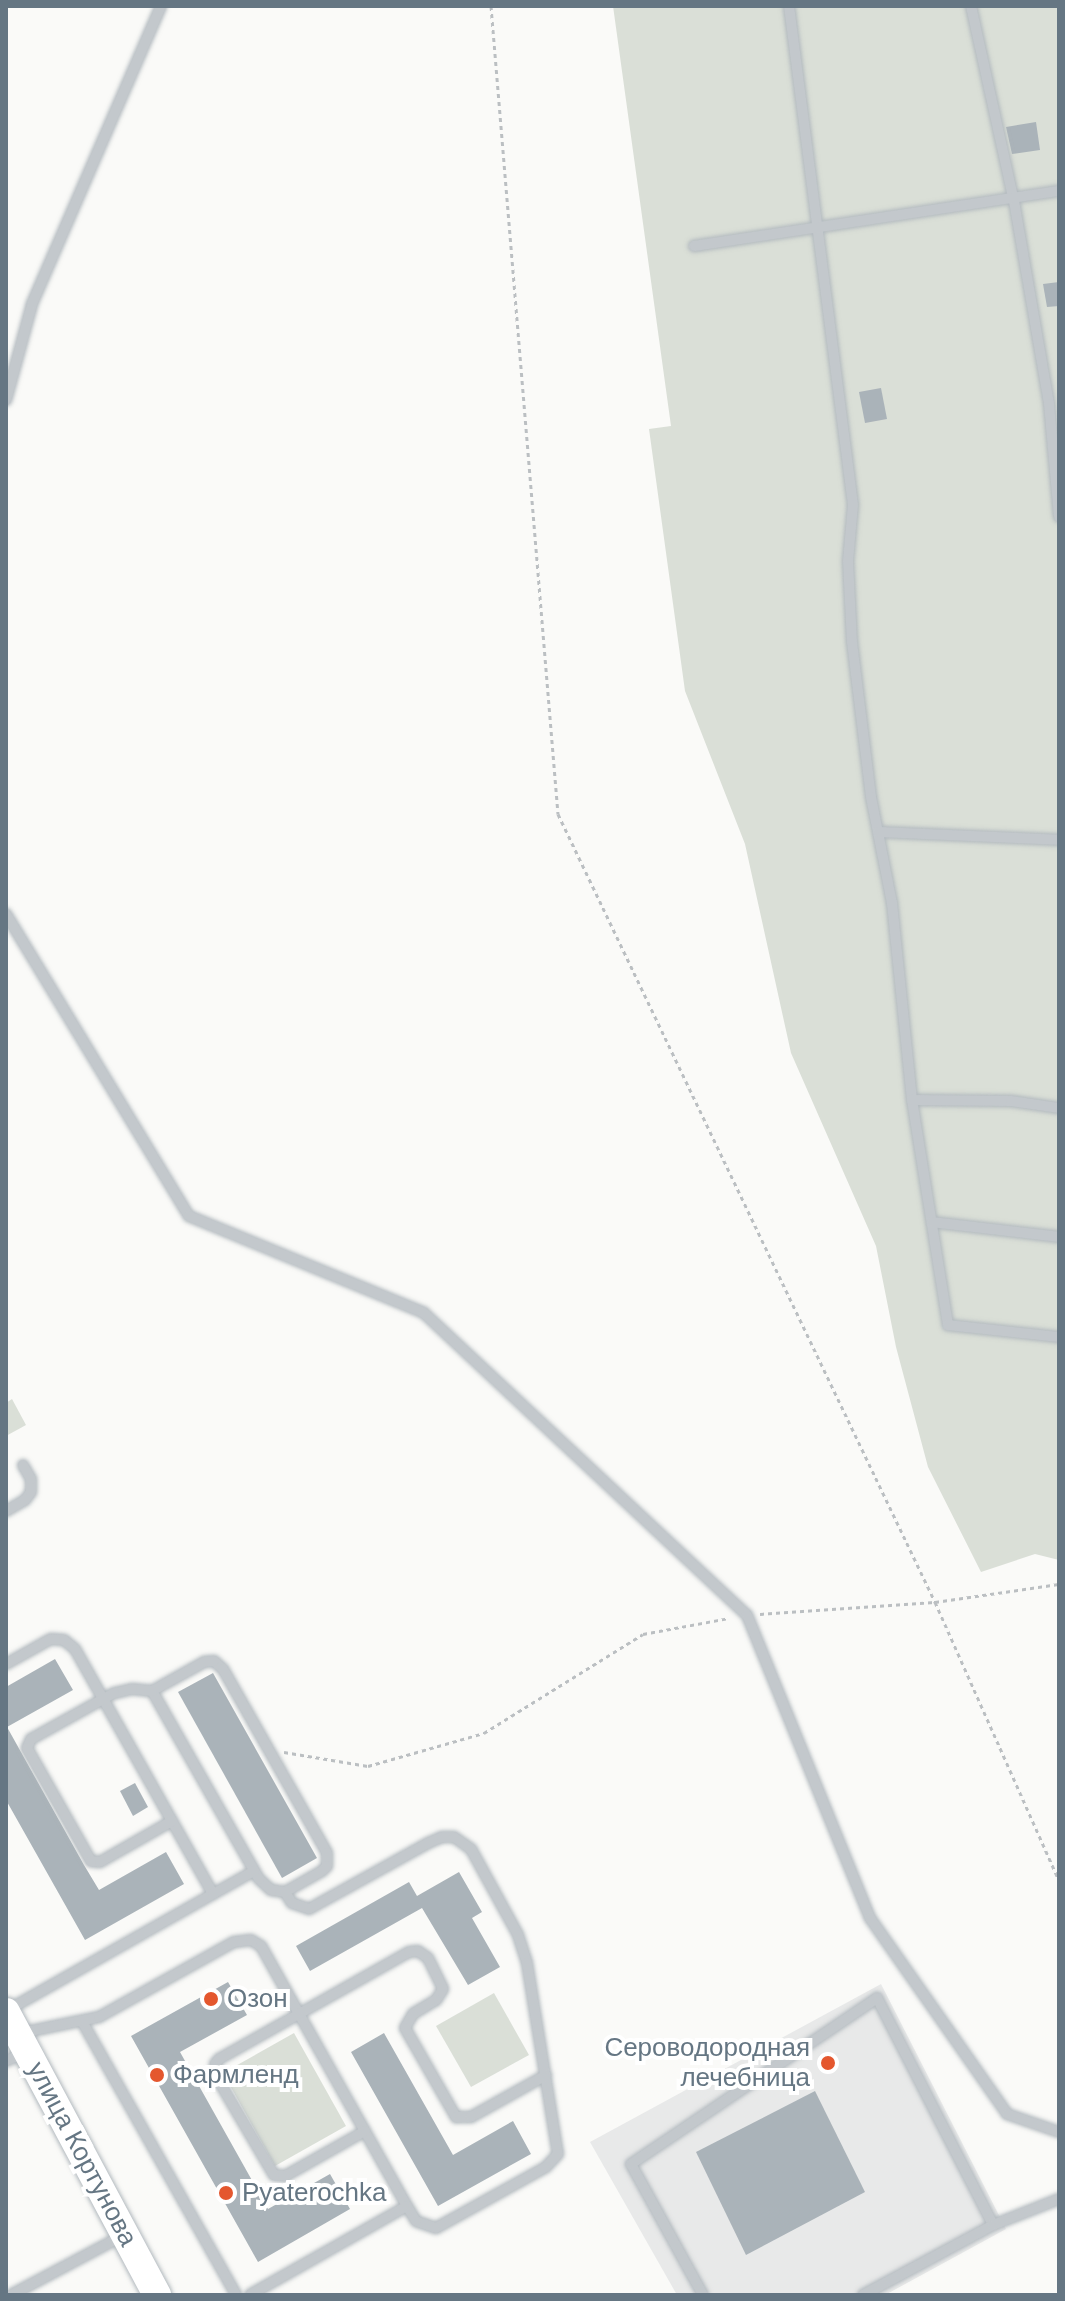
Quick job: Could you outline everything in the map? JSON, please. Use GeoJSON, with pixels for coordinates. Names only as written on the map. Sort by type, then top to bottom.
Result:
{"type":"FeatureCollection","features":[{"type":"Feature","properties":{"kind":"main road","name":"улица Кортунова"},"geometry":{"type":"LineString","coordinates":[[12,2034],[157,2295]]}},
{"type":"Feature","properties":{"kind":"lane"},"geometry":{"type":"LineString","coordinates":[[6,400],[32,304],[161,6]]}},
{"type":"Feature","properties":{"kind":"lane"},"geometry":{"type":"LineString","coordinates":[[789,6],[853,505],[848,561],[852,642],[878,832],[892,903],[912,1100],[948,1325],[1059,1337]]}},
{"type":"Feature","properties":{"kind":"lane"},"geometry":{"type":"LineString","coordinates":[[971,6],[1014,201],[1049,404],[1059,517]]}},
{"type":"Feature","properties":{"kind":"lane"},"geometry":{"type":"LineString","coordinates":[[694,246],[819,224],[1014,201],[1059,191]]}},
{"type":"Feature","properties":{"kind":"lane"},"geometry":{"type":"LineString","coordinates":[[878,832],[1059,840]]}},
{"type":"Feature","properties":{"kind":"lane"},"geometry":{"type":"LineString","coordinates":[[6,914],[189,1216],[424,1313],[747,1615],[870,1918],[1007,2114],[1059,2132]]}},
{"type":"Feature","properties":{"kind":"lane"},"geometry":{"type":"LineString","coordinates":[[912,1100],[1011,1101],[1059,1108]]}},
{"type":"Feature","properties":{"kind":"lane"},"geometry":{"type":"LineString","coordinates":[[932,1222],[1059,1237]]}},
{"type":"Feature","properties":{"kind":"lane"},"geometry":{"type":"LineString","coordinates":[[6,1511],[25,1500],[31,1492],[31,1479],[23,1465]]}},
{"type":"Feature","properties":{"kind":"lane"},"geometry":{"type":"LineString","coordinates":[[6,1664],[51,1639],[64,1640],[75,1649],[213,1894]]}},
{"type":"Feature","properties":{"kind":"lane"},"geometry":{"type":"LineString","coordinates":[[172,1821],[95,1862],[86,1856],[64,1818],[28,1754],[28,1743],[125,1689],[152,1691],[204,1662],[219,1663],[328,1860],[322,1871],[285,1892]]}},
{"type":"Feature","properties":{"kind":"lane"},"geometry":{"type":"LineString","coordinates":[[12,2034],[83,2023],[105,2015],[244,1939],[261,1946],[416,2221],[436,2228],[555,2161],[558,2144],[523,1949],[506,1911],[464,1842],[442,1837],[309,1909],[292,1903],[285,1892],[265,1886],[254,1871],[152,1691]]}},
{"type":"Feature","properties":{"kind":"lane"},"geometry":{"type":"LineString","coordinates":[[12,2034],[213,1894],[254,1871]]}},
{"type":"Feature","properties":{"kind":"lane"},"geometry":{"type":"LineString","coordinates":[[365,2131],[279,2177],[269,2169],[217,2078],[214,2071],[219,2059],[409,1952],[418,1951],[428,1958],[443,1989],[436,2000],[413,2014],[405,2028],[448,2109],[456,2117],[471,2117],[546,2075]]}},
{"type":"Feature","properties":{"kind":"lane"},"geometry":{"type":"LineString","coordinates":[[703,2295],[631,2164],[877,1998],[993,2225]]}},
{"type":"Feature","properties":{"kind":"lane"},"geometry":{"type":"LineString","coordinates":[[83,2023],[236,2295]]}},
{"type":"Feature","properties":{"kind":"lane"},"geometry":{"type":"LineString","coordinates":[[863,2295],[993,2225],[1059,2199]]}},
{"type":"Feature","properties":{"kind":"lane"},"geometry":{"type":"LineString","coordinates":[[250,2295],[407,2206]]}},
{"type":"Feature","properties":{"kind":"lane"},"geometry":{"type":"LineString","coordinates":[[11,2295],[125,2234]]}},
{"type":"Feature","properties":{"kind":"path"},"geometry":{"type":"LineString","coordinates":[[491,6],[558,814],[935,1602],[1059,1881]]}},
{"type":"Feature","properties":{"kind":"path"},"geometry":{"type":"LineString","coordinates":[[268,1749],[368,1766],[484,1733],[643,1634],[747,1615],[935,1602],[1059,1584]]}},
{"type":"Feature","properties":{"kind":"shaded area"},"geometry":{"type":"Polygon","coordinates":[[[613,6],[1059,6],[1059,1560],[1035,1554],[981,1572],[928,1467],[896,1347],[876,1246],[791,1053],[745,844],[685,691],[649,429],[671,426],[613,6]]]}},
{"type":"Feature","properties":{"kind":"shaded area"},"geometry":{"type":"Polygon","coordinates":[[[12,1399],[26,1425],[6,1436],[6,1403],[12,1399]]]}},
{"type":"Feature","properties":{"kind":"shaded area","name":"Сероводородная лечебница"},"geometry":{"type":"Polygon","coordinates":[[[881,1984],[1006,2229],[885,2295],[677,2295],[590,2142],[881,1984]]]}},
{"type":"Feature","properties":{"kind":"shaded area"},"geometry":{"type":"Polygon","coordinates":[[[494,1993],[529,2055],[471,2087],[436,2026],[494,1993]]]}},
{"type":"Feature","properties":{"kind":"shaded area"},"geometry":{"type":"Polygon","coordinates":[[[294,2033],[346,2126],[275,2166],[223,2073],[294,2033]]]}},
{"type":"Feature","properties":{"kind":"building"},"geometry":{"type":"Polygon","coordinates":[[[1036,122],[1040,150],[1012,154],[1006,127],[1036,122]]]}},
{"type":"Feature","properties":{"kind":"building"},"geometry":{"type":"Polygon","coordinates":[[[1059,282],[1059,306],[1047,307],[1043,284],[1059,282]]]}},
{"type":"Feature","properties":{"kind":"building"},"geometry":{"type":"Polygon","coordinates":[[[881,388],[887,419],[865,423],[859,392],[881,388]]]}},
{"type":"Feature","properties":{"kind":"building"},"geometry":{"type":"Polygon","coordinates":[[[55,1659],[73,1690],[7,1727],[84,1865],[99,1890],[166,1852],[184,1884],[85,1940],[6,1800],[6,1687],[55,1659]]]}},
{"type":"Feature","properties":{"kind":"building"},"geometry":{"type":"Polygon","coordinates":[[[213,1673],[317,1858],[282,1878],[178,1692],[213,1673]]]}},
{"type":"Feature","properties":{"kind":"building"},"geometry":{"type":"Polygon","coordinates":[[[135,1783],[148,1807],[133,1816],[120,1791],[135,1783]]]}},
{"type":"Feature","properties":{"kind":"building"},"geometry":{"type":"Polygon","coordinates":[[[459,1872],[482,1912],[472,1918],[500,1967],[468,1985],[422,1908],[310,1971],[296,1946],[409,1882],[417,1896],[459,1872]]]}},
{"type":"Feature","properties":{"kind":"building"},"geometry":{"type":"Polygon","coordinates":[[[228,1982],[247,2015],[180,2052],[268,2209],[330,2174],[350,2209],[258,2262],[131,2036],[228,1982]]]}},
{"type":"Feature","properties":{"kind":"building"},"geometry":{"type":"Polygon","coordinates":[[[384,2033],[453,2155],[513,2121],[531,2154],[438,2206],[351,2052],[384,2033]]]}},
{"type":"Feature","properties":{"kind":"building","name":"Сероводородная лечебница"},"geometry":{"type":"Polygon","coordinates":[[[815,2091],[865,2192],[746,2255],[696,2152],[815,2091]]]}},
{"type":"Feature","properties":{"kind":"place","name":"Озон"},"geometry":{"type":"Point","coordinates":[211,1999]}},
{"type":"Feature","properties":{"kind":"place","name":"Сероводородная лечебница"},"geometry":{"type":"Point","coordinates":[828,2063]}},
{"type":"Feature","properties":{"kind":"place","name":"Фармленд"},"geometry":{"type":"Point","coordinates":[157,2075]}},
{"type":"Feature","properties":{"kind":"place","name":"Pyaterochka"},"geometry":{"type":"Point","coordinates":[226,2193]}}]}
